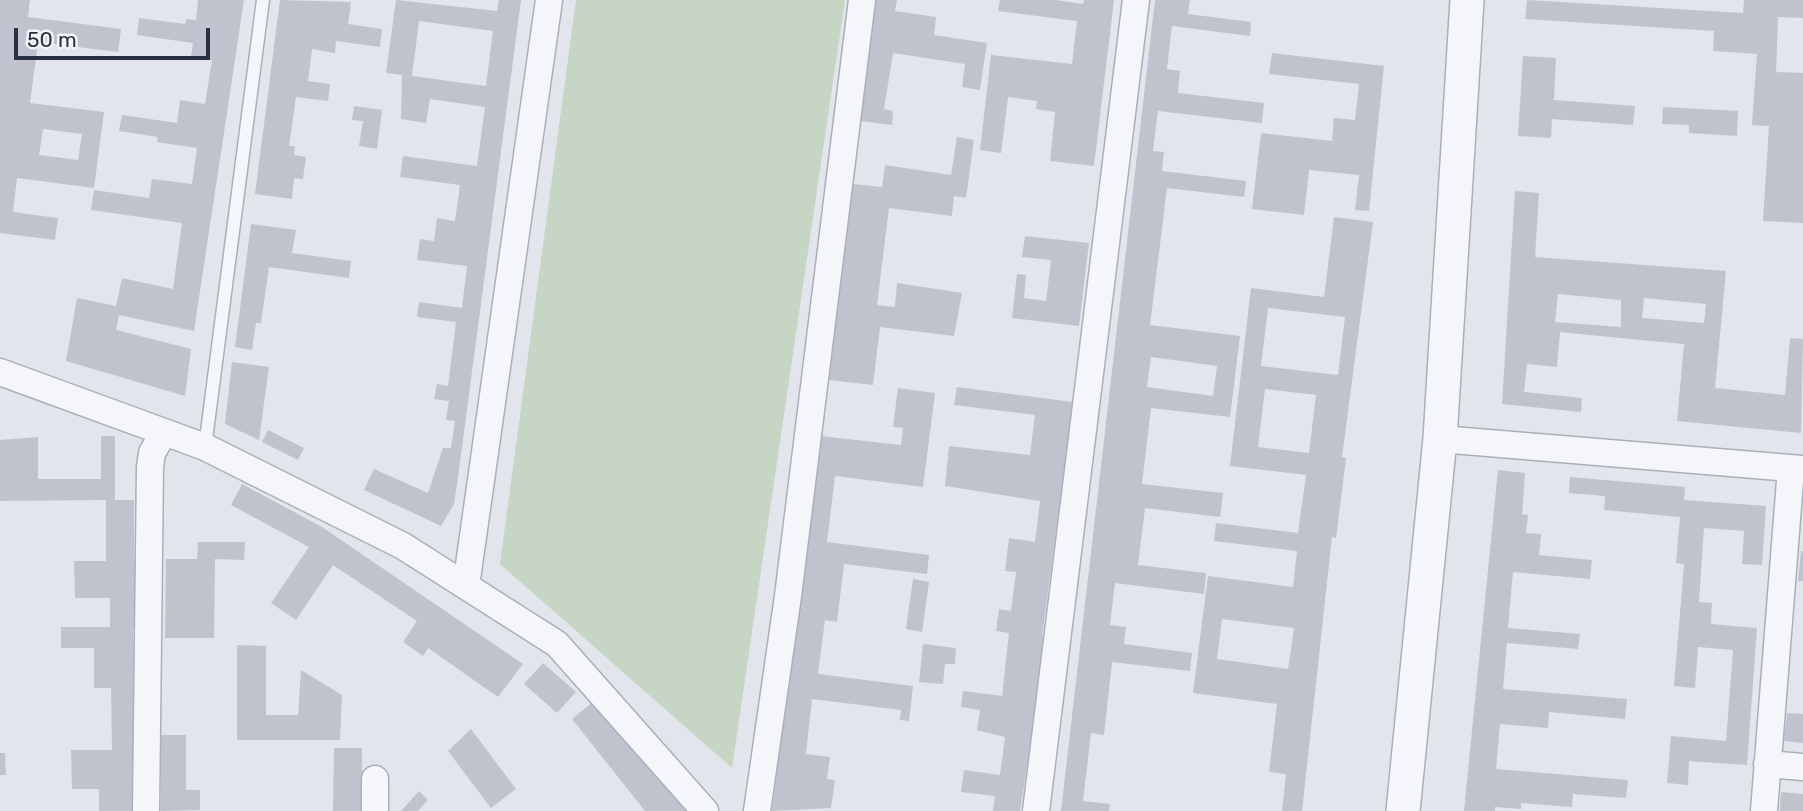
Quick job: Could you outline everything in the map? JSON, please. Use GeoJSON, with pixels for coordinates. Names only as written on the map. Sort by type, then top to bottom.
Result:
{"type":"FeatureCollection","features":[{"type":"Feature","properties":{"kind":"street"},"geometry":{"type":"LineString","coordinates":[[466,586],[548,0]]}},
{"type":"Feature","properties":{"kind":"street"},"geometry":{"type":"LineString","coordinates":[[757,811],[788,596],[862,0]]}},
{"type":"Feature","properties":{"kind":"street"},"geometry":{"type":"LineString","coordinates":[[1035,811],[1136,0]]}},
{"type":"Feature","properties":{"kind":"street"},"geometry":{"type":"LineString","coordinates":[[1403,811],[1440,439],[1467,0]]}},
{"type":"Feature","properties":{"kind":"street"},"geometry":{"type":"LineString","coordinates":[[0,372],[205,447],[402,546],[557,644],[705,811]]}},
{"type":"Feature","properties":{"kind":"street"},"geometry":{"type":"LineString","coordinates":[[146,811],[150,467],[152,453],[164,432]]}},
{"type":"Feature","properties":{"kind":"street"},"geometry":{"type":"LineString","coordinates":[[1440,439],[1797,469],[1763,811]]}},
{"type":"Feature","properties":{"kind":"street"},"geometry":{"type":"LineString","coordinates":[[1768,764],[1803,767]]}},
{"type":"Feature","properties":{"kind":"street"},"geometry":{"type":"LineString","coordinates":[[375,779],[375,811]]}},
{"type":"Feature","properties":{"kind":"lane"},"geometry":{"type":"LineString","coordinates":[[205,447],[263,0]]}},
{"type":"Feature","properties":{"kind":"green space"},"geometry":{"type":"Polygon","coordinates":[[[576,0],[845,0],[732,768],[500,564],[576,0]]]}},
{"type":"Feature","properties":{"kind":"building"},"geometry":{"type":"Polygon","coordinates":[[[0,0],[30,0],[28,17],[121,29],[118,52],[38,42],[30,103],[104,112],[94,188],[17,178],[13,212],[58,218],[55,240],[0,233],[0,0]],[[43,129],[39,155],[78,160],[82,134],[43,129]]]}},
{"type":"Feature","properties":{"kind":"building"},"geometry":{"type":"Polygon","coordinates":[[[198,0],[244,0],[194,331],[119,315],[116,330],[191,349],[185,396],[66,361],[77,298],[116,306],[122,278],[173,289],[182,223],[91,210],[94,190],[149,198],[152,179],[192,184],[197,148],[157,142],[158,137],[119,131],[122,115],[177,123],[180,100],[205,104],[212,60],[191,57],[193,43],[137,35],[139,18],[185,24],[186,19],[196,20],[198,0]]]}},
{"type":"Feature","properties":{"kind":"building"},"geometry":{"type":"Polygon","coordinates":[[[280,0],[351,2],[348,24],[382,29],[380,47],[336,41],[335,53],[312,49],[308,81],[330,84],[328,101],[296,97],[289,146],[295,146],[294,155],[306,157],[303,179],[294,178],[292,199],[255,194],[280,0]]]}},
{"type":"Feature","properties":{"kind":"building"},"geometry":{"type":"Polygon","coordinates":[[[396,0],[497,11],[499,0],[521,0],[458,478],[454,504],[441,526],[364,490],[374,469],[428,493],[443,448],[451,448],[455,421],[446,420],[449,401],[434,399],[437,384],[448,386],[456,322],[417,317],[419,302],[462,308],[467,266],[417,260],[420,239],[434,241],[437,218],[455,221],[460,185],[400,177],[403,156],[477,166],[485,107],[430,99],[426,123],[401,119],[402,75],[386,73],[396,0]],[[419,21],[412,76],[486,86],[493,31],[419,21]]]}},
{"type":"Feature","properties":{"kind":"building"},"geometry":{"type":"Polygon","coordinates":[[[875,0],[897,0],[895,11],[936,17],[934,35],[987,43],[980,90],[962,87],[965,64],[893,53],[884,109],[893,111],[892,125],[860,121],[875,0]]]}},
{"type":"Feature","properties":{"kind":"building"},"geometry":{"type":"Polygon","coordinates":[[[1000,0],[1056,0],[1083,4],[1084,0],[1114,0],[1094,166],[1050,161],[1055,112],[1036,109],[1037,101],[1008,97],[1001,153],[980,150],[991,55],[1072,64],[1077,21],[998,11],[1000,0]]]}},
{"type":"Feature","properties":{"kind":"building"},"geometry":{"type":"Polygon","coordinates":[[[1155,0],[1190,0],[1188,14],[1251,22],[1250,36],[1172,26],[1167,69],[1180,71],[1178,93],[1264,103],[1262,123],[1158,111],[1153,151],[1164,152],[1162,171],[1246,181],[1244,197],[1167,188],[1150,325],[1240,336],[1230,417],[1151,408],[1142,484],[1223,493],[1220,517],[1145,508],[1138,565],[1206,573],[1204,594],[1115,583],[1110,625],[1126,627],[1124,644],[1192,653],[1190,671],[1112,662],[1104,735],[1091,733],[1083,801],[1110,804],[1109,811],[1061,811],[1155,0]],[[1151,357],[1147,387],[1213,396],[1217,366],[1151,357]]]}},
{"type":"Feature","properties":{"kind":"building"},"geometry":{"type":"Polygon","coordinates":[[[1527,0],[1743,13],[1744,0],[1803,0],[1803,18],[1778,17],[1776,72],[1803,73],[1803,223],[1763,221],[1769,126],[1752,125],[1757,54],[1713,51],[1714,31],[1525,19],[1527,0]]]}},
{"type":"Feature","properties":{"kind":"building"},"geometry":{"type":"Polygon","coordinates":[[[1272,53],[1384,66],[1369,211],[1355,210],[1359,175],[1309,170],[1304,215],[1252,209],[1261,133],[1332,141],[1334,118],[1355,120],[1359,84],[1269,74],[1272,53]]]}},
{"type":"Feature","properties":{"kind":"building"},"geometry":{"type":"Polygon","coordinates":[[[1523,56],[1556,58],[1554,100],[1635,106],[1633,125],[1552,119],[1551,138],[1518,136],[1523,56]]]}},
{"type":"Feature","properties":{"kind":"building"},"geometry":{"type":"Polygon","coordinates":[[[354,106],[382,110],[377,149],[359,146],[363,121],[352,120],[354,106]]]}},
{"type":"Feature","properties":{"kind":"building"},"geometry":{"type":"Polygon","coordinates":[[[1663,107],[1738,111],[1737,136],[1689,133],[1689,125],[1662,124],[1663,107]]]}},
{"type":"Feature","properties":{"kind":"building"},"geometry":{"type":"Polygon","coordinates":[[[957,137],[974,140],[966,198],[954,196],[952,216],[889,208],[877,305],[895,307],[897,283],[962,293],[954,336],[880,327],[873,385],[829,380],[853,184],[882,187],[885,165],[951,175],[957,137]]]}},
{"type":"Feature","properties":{"kind":"building"},"geometry":{"type":"Polygon","coordinates":[[[1515,191],[1539,193],[1535,257],[1726,271],[1715,388],[1785,395],[1790,338],[1803,339],[1801,433],[1677,421],[1684,344],[1560,332],[1557,367],[1527,364],[1524,392],[1582,398],[1581,412],[1502,404],[1515,191]],[[1558,294],[1555,322],[1621,327],[1621,300],[1558,294]],[[1644,298],[1642,318],[1704,323],[1706,304],[1644,298]]]}},
{"type":"Feature","properties":{"kind":"building"},"geometry":{"type":"Polygon","coordinates":[[[1334,217],[1373,222],[1342,457],[1346,458],[1336,538],[1332,537],[1302,811],[1282,811],[1286,774],[1269,772],[1277,704],[1193,693],[1208,576],[1293,587],[1297,551],[1214,541],[1216,523],[1298,533],[1306,475],[1230,466],[1251,288],[1324,297],[1334,217]],[[1268,308],[1261,366],[1338,375],[1345,317],[1268,308]],[[1265,389],[1258,447],[1309,453],[1316,395],[1265,389]],[[1222,619],[1217,659],[1288,669],[1294,628],[1222,619]]]}},
{"type":"Feature","properties":{"kind":"building"},"geometry":{"type":"Polygon","coordinates":[[[251,224],[296,230],[292,253],[351,261],[349,278],[269,267],[261,323],[256,323],[252,350],[235,347],[251,224]]]}},
{"type":"Feature","properties":{"kind":"building"},"geometry":{"type":"Polygon","coordinates":[[[1025,236],[1089,243],[1079,326],[1012,318],[1017,274],[1026,275],[1024,298],[1046,301],[1051,260],[1022,257],[1025,236]]]}},
{"type":"Feature","properties":{"kind":"building"},"geometry":{"type":"Polygon","coordinates":[[[232,362],[269,367],[259,440],[225,424],[232,362]]]}},
{"type":"Feature","properties":{"kind":"building"},"geometry":{"type":"Polygon","coordinates":[[[957,387],[1073,402],[1042,637],[1047,638],[1020,811],[993,811],[995,796],[961,792],[964,770],[1000,775],[1005,737],[977,730],[980,710],[961,707],[963,691],[1002,696],[1009,633],[996,631],[999,609],[1011,611],[1016,572],[1005,571],[1009,538],[1035,542],[1040,501],[945,486],[949,446],[1030,455],[1035,415],[954,405],[957,387]]]}},
{"type":"Feature","properties":{"kind":"building"},"geometry":{"type":"Polygon","coordinates":[[[898,388],[935,393],[923,487],[835,476],[827,542],[929,555],[927,574],[844,564],[837,622],[825,620],[818,674],[913,686],[909,721],[900,720],[901,710],[812,699],[806,754],[830,757],[827,779],[835,780],[831,808],[772,811],[820,436],[901,445],[903,428],[893,427],[898,388]]]}},
{"type":"Feature","properties":{"kind":"building"},"geometry":{"type":"Polygon","coordinates":[[[268,430],[304,448],[298,460],[262,442],[268,430]]]}},
{"type":"Feature","properties":{"kind":"building"},"geometry":{"type":"Polygon","coordinates":[[[101,436],[115,436],[115,500],[134,500],[138,627],[133,627],[137,811],[99,811],[99,789],[72,789],[71,750],[112,750],[111,688],[94,688],[94,648],[61,648],[61,627],[110,627],[110,598],[75,598],[74,561],[106,561],[106,500],[0,501],[0,440],[38,437],[38,479],[101,479],[101,436]]]}},
{"type":"Feature","properties":{"kind":"building"},"geometry":{"type":"Polygon","coordinates":[[[1498,470],[1525,473],[1522,514],[1528,515],[1526,533],[1541,534],[1539,555],[1592,560],[1590,579],[1513,572],[1508,628],[1580,634],[1578,649],[1507,643],[1503,689],[1627,699],[1625,719],[1549,712],[1548,728],[1500,724],[1496,769],[1628,780],[1626,798],[1573,794],[1572,807],[1521,803],[1521,809],[1495,807],[1495,811],[1464,811],[1498,470]]]}},
{"type":"Feature","properties":{"kind":"building"},"geometry":{"type":"Polygon","coordinates":[[[1570,477],[1685,487],[1684,500],[1766,506],[1762,565],[1742,564],[1744,531],[1704,528],[1699,602],[1712,603],[1711,624],[1757,628],[1747,765],[1689,761],[1688,785],[1667,783],[1671,736],[1726,741],[1733,650],[1698,647],[1695,688],[1674,686],[1684,564],[1676,563],[1680,517],[1604,510],[1605,496],[1569,493],[1570,477]]]}},
{"type":"Feature","properties":{"kind":"building"},"geometry":{"type":"Polygon","coordinates":[[[242,484],[322,527],[523,664],[498,697],[428,648],[423,656],[403,642],[417,621],[333,565],[296,620],[271,603],[309,547],[231,505],[242,484]]]}},
{"type":"Feature","properties":{"kind":"building"},"geometry":{"type":"Polygon","coordinates":[[[198,542],[245,542],[244,560],[215,559],[214,638],[165,638],[166,559],[197,559],[198,542]]]}},
{"type":"Feature","properties":{"kind":"building"},"geometry":{"type":"Polygon","coordinates":[[[1801,551],[1803,581],[1798,581],[1801,551]]]}},
{"type":"Feature","properties":{"kind":"building"},"geometry":{"type":"Polygon","coordinates":[[[913,579],[929,582],[922,632],[906,629],[913,579]]]}},
{"type":"Feature","properties":{"kind":"building"},"geometry":{"type":"Polygon","coordinates":[[[923,644],[956,648],[955,664],[945,664],[943,684],[919,682],[923,644]]]}},
{"type":"Feature","properties":{"kind":"building"},"geometry":{"type":"Polygon","coordinates":[[[237,645],[266,646],[266,715],[298,715],[301,670],[342,695],[340,740],[237,740],[237,645]]]}},
{"type":"Feature","properties":{"kind":"building"},"geometry":{"type":"Polygon","coordinates":[[[543,663],[576,692],[557,713],[524,684],[543,663]]]}},
{"type":"Feature","properties":{"kind":"building"},"geometry":{"type":"Polygon","coordinates":[[[594,701],[671,793],[684,788],[693,811],[645,811],[572,719],[594,701]]]}},
{"type":"Feature","properties":{"kind":"building"},"geometry":{"type":"Polygon","coordinates":[[[1787,713],[1803,714],[1803,743],[1784,741],[1787,713]]]}},
{"type":"Feature","properties":{"kind":"building"},"geometry":{"type":"Polygon","coordinates":[[[471,729],[516,789],[491,808],[448,751],[471,729]]]}},
{"type":"Feature","properties":{"kind":"building"},"geometry":{"type":"Polygon","coordinates":[[[161,735],[186,735],[186,790],[200,790],[200,810],[161,811],[161,735]]]}},
{"type":"Feature","properties":{"kind":"building"},"geometry":{"type":"Polygon","coordinates":[[[334,748],[362,748],[362,811],[333,811],[334,748]]]}},
{"type":"Feature","properties":{"kind":"building"},"geometry":{"type":"Polygon","coordinates":[[[0,753],[5,753],[6,775],[0,775],[0,753]]]}},
{"type":"Feature","properties":{"kind":"building"},"geometry":{"type":"Polygon","coordinates":[[[419,791],[428,800],[418,811],[401,811],[419,791]]]}},
{"type":"Feature","properties":{"kind":"building"},"geometry":{"type":"Polygon","coordinates":[[[1781,792],[1803,794],[1803,811],[1780,811],[1781,792]]]}}]}
